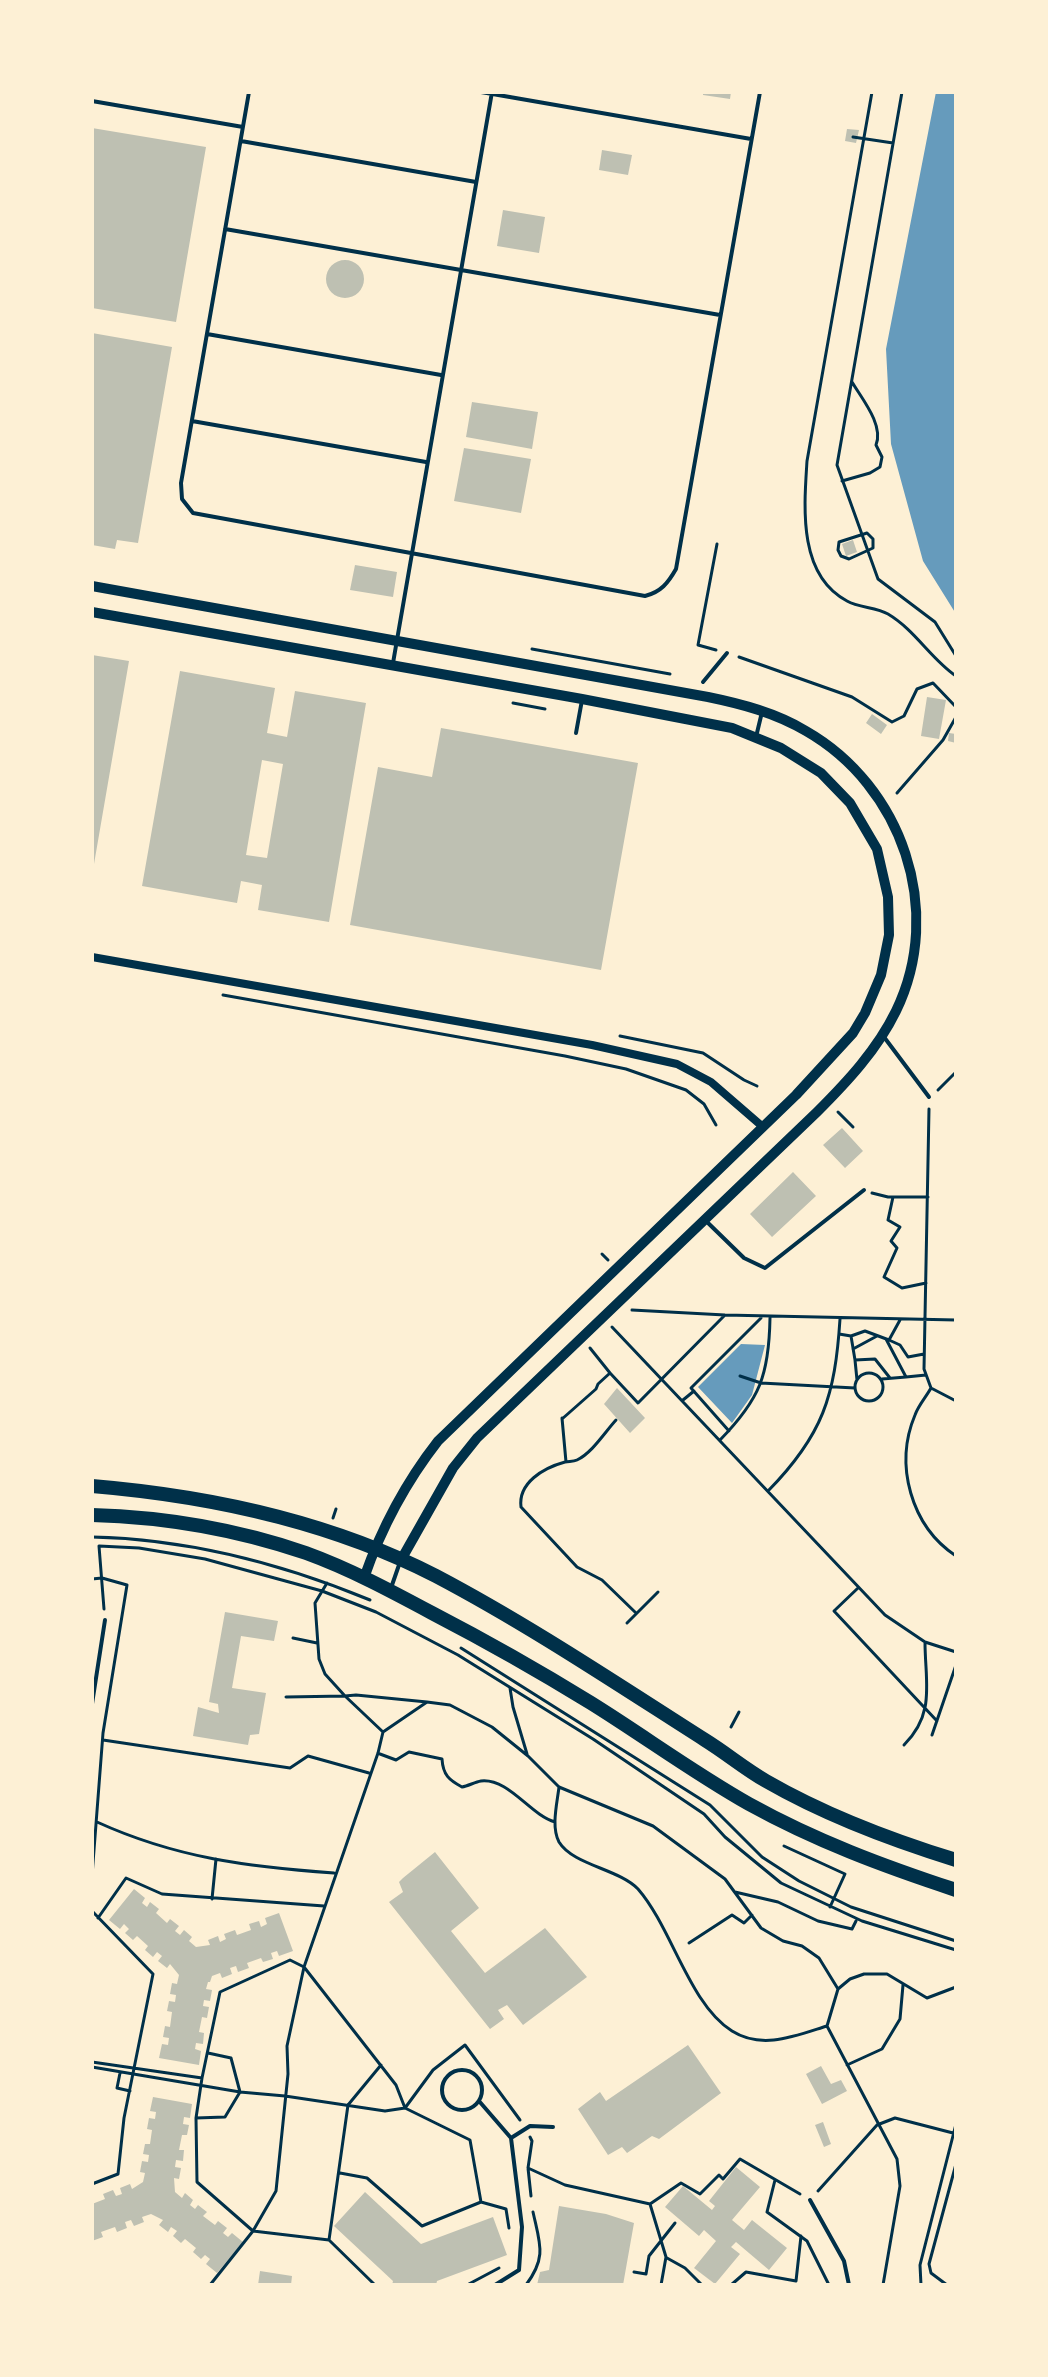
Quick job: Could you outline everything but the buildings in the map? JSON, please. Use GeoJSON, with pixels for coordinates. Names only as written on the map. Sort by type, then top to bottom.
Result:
{"type":"FeatureCollection","features":[{"type":"Feature","properties":{"kind":"main road"},"geometry":{"type":"LineString","coordinates":[[92,1486],[214,1501],[288,1518],[401,1560],[531,1630],[765,1780],[826,1811],[956,1860]]}},
{"type":"Feature","properties":{"kind":"main road"},"geometry":{"type":"LineString","coordinates":[[92,1515],[158,1520],[225,1532],[290,1548],[335,1565],[390,1590],[590,1702],[717,1785],[792,1826],[866,1860],[956,1890]]}},
{"type":"Feature","properties":{"kind":"street"},"geometry":{"type":"LineString","coordinates":[[92,586],[708,697],[762,711],[805,730],[856,769],[879,797],[903,845],[916,902],[913,958],[904,991],[882,1035],[839,1090],[477,1438],[453,1468],[401,1560]]}},
{"type":"Feature","properties":{"kind":"street"},"geometry":{"type":"LineString","coordinates":[[92,612],[703,721],[756,737],[803,760],[821,773],[850,803],[877,849],[885,878],[890,917],[881,975],[859,1023],[819,1072],[445,1433],[413,1475],[374,1549],[364,1578]]}},
{"type":"Feature","properties":{"kind":"street"},"geometry":{"type":"LineString","coordinates":[[92,957],[592,1045],[677,1064],[711,1082],[763,1127]]}},
{"type":"Feature","properties":{"kind":"lane"},"geometry":{"type":"LineString","coordinates":[[249,92],[181,483],[182,499],[193,513],[645,596],[656,594],[668,583],[676,569],[760,92]]}},
{"type":"Feature","properties":{"kind":"lane"},"geometry":{"type":"LineString","coordinates":[[481,92],[751,139]]}},
{"type":"Feature","properties":{"kind":"lane"},"geometry":{"type":"LineString","coordinates":[[392,665],[492,93]]}},
{"type":"Feature","properties":{"kind":"lane"},"geometry":{"type":"LineString","coordinates":[[92,101],[243,127]]}},
{"type":"Feature","properties":{"kind":"lane"},"geometry":{"type":"LineString","coordinates":[[241,141],[476,182]]}},
{"type":"Feature","properties":{"kind":"lane"},"geometry":{"type":"LineString","coordinates":[[225,229],[721,316]]}},
{"type":"Feature","properties":{"kind":"lane"},"geometry":{"type":"LineString","coordinates":[[207,334],[442,375]]}},
{"type":"Feature","properties":{"kind":"lane"},"geometry":{"type":"LineString","coordinates":[[192,421],[427,462]]}},
{"type":"Feature","properties":{"kind":"lane"},"geometry":{"type":"LineString","coordinates":[[703,682],[727,653]]}},
{"type":"Feature","properties":{"kind":"lane"},"geometry":{"type":"LineString","coordinates":[[576,733],[582,699]]}},
{"type":"Feature","properties":{"kind":"lane"},"geometry":{"type":"LineString","coordinates":[[756,737],[762,711]]}},
{"type":"Feature","properties":{"kind":"lane"},"geometry":{"type":"LineString","coordinates":[[882,1035],[929,1097]]}},
{"type":"Feature","properties":{"kind":"lane"},"geometry":{"type":"LineString","coordinates":[[705,1219],[744,1258],[765,1268],[864,1190]]}},
{"type":"Feature","properties":{"kind":"lane"},"geometry":{"type":"LineString","coordinates":[[390,1590],[401,1560]]}},
{"type":"Feature","properties":{"kind":"lane"},"geometry":{"type":"LineString","coordinates":[[92,1704],[105,1620]]}},
{"type":"Feature","properties":{"kind":"lane"},"geometry":{"type":"LineString","coordinates":[[92,1662],[99,1663]]}},
{"type":"Feature","properties":{"kind":"lane"},"geometry":{"type":"LineString","coordinates":[[459,2070],[471,2072],[477,2076],[482,2088],[479,2101],[468,2109],[449,2106],[442,2094],[443,2081],[459,2070]]}},
{"type":"Feature","properties":{"kind":"lane"},"geometry":{"type":"LineString","coordinates":[[479,2101],[511,2138],[522,2227],[519,2270],[495,2285]]}},
{"type":"Feature","properties":{"kind":"lane"},"geometry":{"type":"LineString","coordinates":[[511,2138],[530,2126],[553,2127]]}},
{"type":"Feature","properties":{"kind":"lane"},"geometry":{"type":"LineString","coordinates":[[810,2200],[844,2261],[849,2285]]}},
{"type":"Feature","properties":{"kind":"path"},"geometry":{"type":"LineString","coordinates":[[872,92],[807,461],[804,502],[810,555],[818,574],[830,589],[847,602],[886,613],[920,640],[956,676]]}},
{"type":"Feature","properties":{"kind":"path"},"geometry":{"type":"LineString","coordinates":[[902,92],[837,465],[878,579],[935,622],[956,656]]}},
{"type":"Feature","properties":{"kind":"path"},"geometry":{"type":"LineString","coordinates":[[853,137],[893,143]]}},
{"type":"Feature","properties":{"kind":"path"},"geometry":{"type":"LineString","coordinates":[[842,481],[880,467],[882,457],[876,445],[879,438],[876,424],[852,382]]}},
{"type":"Feature","properties":{"kind":"path"},"geometry":{"type":"LineString","coordinates":[[861,534],[872,536],[873,548],[868,552],[849,559],[841,556],[839,542],[861,534]]}},
{"type":"Feature","properties":{"kind":"path"},"geometry":{"type":"LineString","coordinates":[[717,544],[698,645],[852,697],[892,722],[904,716],[917,689],[933,683],[956,707]]}},
{"type":"Feature","properties":{"kind":"path"},"geometry":{"type":"LineString","coordinates":[[897,793],[943,740],[956,717]]}},
{"type":"Feature","properties":{"kind":"path"},"geometry":{"type":"LineString","coordinates":[[216,994],[626,1069],[686,1090],[704,1104],[716,1125]]}},
{"type":"Feature","properties":{"kind":"path"},"geometry":{"type":"LineString","coordinates":[[838,1112],[853,1127]]}},
{"type":"Feature","properties":{"kind":"path"},"geometry":{"type":"LineString","coordinates":[[929,1116],[924,1354],[931,1388],[956,1401]]}},
{"type":"Feature","properties":{"kind":"path"},"geometry":{"type":"LineString","coordinates":[[864,1190],[893,1197],[928,1197]]}},
{"type":"Feature","properties":{"kind":"path"},"geometry":{"type":"LineString","coordinates":[[893,1197],[888,1220],[900,1227],[891,1241],[897,1248],[884,1277],[902,1288],[926,1283]]}},
{"type":"Feature","properties":{"kind":"path"},"geometry":{"type":"LineString","coordinates":[[630,1310],[763,1317],[956,1320]]}},
{"type":"Feature","properties":{"kind":"path"},"geometry":{"type":"LineString","coordinates":[[590,1348],[638,1403],[725,1315]]}},
{"type":"Feature","properties":{"kind":"path"},"geometry":{"type":"LineString","coordinates":[[729,1431],[691,1388],[763,1317]]}},
{"type":"Feature","properties":{"kind":"path"},"geometry":{"type":"LineString","coordinates":[[720,1440],[743,1416],[761,1383],[767,1359],[770,1317]]}},
{"type":"Feature","properties":{"kind":"path"},"geometry":{"type":"LineString","coordinates":[[768,1491],[796,1462],[812,1438],[832,1386],[840,1318]]}},
{"type":"Feature","properties":{"kind":"path"},"geometry":{"type":"LineString","coordinates":[[887,1340],[900,1319]]}},
{"type":"Feature","properties":{"kind":"path"},"geometry":{"type":"LineString","coordinates":[[612,1327],[885,1615],[925,1642],[956,1652]]}},
{"type":"Feature","properties":{"kind":"path"},"geometry":{"type":"LineString","coordinates":[[839,1334],[851,1336],[865,1331],[900,1345],[908,1357]]}},
{"type":"Feature","properties":{"kind":"path"},"geometry":{"type":"LineString","coordinates":[[851,1336],[857,1395],[870,1401],[882,1393],[881,1379]]}},
{"type":"Feature","properties":{"kind":"path"},"geometry":{"type":"LineString","coordinates":[[853,1349],[877,1336]]}},
{"type":"Feature","properties":{"kind":"path"},"geometry":{"type":"LineString","coordinates":[[887,1340],[906,1377]]}},
{"type":"Feature","properties":{"kind":"path"},"geometry":{"type":"LineString","coordinates":[[897,1360],[924,1354]]}},
{"type":"Feature","properties":{"kind":"path"},"geometry":{"type":"LineString","coordinates":[[855,1360],[875,1359],[890,1378]]}},
{"type":"Feature","properties":{"kind":"path"},"geometry":{"type":"LineString","coordinates":[[566,1462],[562,1418],[610,1373]]}},
{"type":"Feature","properties":{"kind":"path"},"geometry":{"type":"LineString","coordinates":[[857,1380],[868,1373],[881,1379],[926,1375]]}},
{"type":"Feature","properties":{"kind":"path"},"geometry":{"type":"LineString","coordinates":[[740,1376],[761,1383],[855,1388]]}},
{"type":"Feature","properties":{"kind":"path"},"geometry":{"type":"LineString","coordinates":[[931,1388],[915,1414],[908,1438],[906,1472],[911,1496],[924,1524],[956,1556]]}},
{"type":"Feature","properties":{"kind":"path"},"geometry":{"type":"LineString","coordinates":[[683,1400],[694,1391]]}},
{"type":"Feature","properties":{"kind":"path"},"geometry":{"type":"LineString","coordinates":[[616,1420],[576,1461],[538,1474],[523,1488],[520,1498],[521,1507],[577,1567],[602,1580],[636,1613]]}},
{"type":"Feature","properties":{"kind":"path"},"geometry":{"type":"LineString","coordinates":[[329,1532],[336,1509]]}},
{"type":"Feature","properties":{"kind":"path"},"geometry":{"type":"LineString","coordinates":[[92,1537],[136,1539],[192,1548],[327,1583],[375,1602]]}},
{"type":"Feature","properties":{"kind":"path"},"geometry":{"type":"LineString","coordinates":[[92,1546],[139,1548],[205,1559],[322,1591],[376,1612],[458,1655],[593,1739],[704,1814],[734,1846],[781,1883],[856,1919],[956,1950]]}},
{"type":"Feature","properties":{"kind":"path"},"geometry":{"type":"LineString","coordinates":[[99,1546],[105,1620]]}},
{"type":"Feature","properties":{"kind":"path"},"geometry":{"type":"LineString","coordinates":[[335,1565],[315,1603],[317,1643],[325,1674],[383,1732]]}},
{"type":"Feature","properties":{"kind":"path"},"geometry":{"type":"LineString","coordinates":[[92,1579],[102,1578],[127,1585],[103,1740],[92,1876]]}},
{"type":"Feature","properties":{"kind":"path"},"geometry":{"type":"LineString","coordinates":[[858,1587],[834,1611],[937,1721]]}},
{"type":"Feature","properties":{"kind":"path"},"geometry":{"type":"LineString","coordinates":[[627,1623],[658,1592]]}},
{"type":"Feature","properties":{"kind":"path"},"geometry":{"type":"LineString","coordinates":[[293,1638],[317,1643]]}},
{"type":"Feature","properties":{"kind":"path"},"geometry":{"type":"LineString","coordinates":[[904,1745],[921,1724],[928,1697],[925,1642]]}},
{"type":"Feature","properties":{"kind":"path"},"geometry":{"type":"LineString","coordinates":[[457,1646],[710,1805],[762,1857],[832,1899],[956,1941]]}},
{"type":"Feature","properties":{"kind":"path"},"geometry":{"type":"LineString","coordinates":[[932,1735],[956,1665]]}},
{"type":"Feature","properties":{"kind":"path"},"geometry":{"type":"LineString","coordinates":[[510,1688],[528,1756]]}},
{"type":"Feature","properties":{"kind":"path"},"geometry":{"type":"LineString","coordinates":[[286,1697],[356,1695],[450,1705],[492,1727],[528,1756],[559,1787],[653,1826],[725,1879],[761,1928],[783,1941],[802,1946],[819,1958],[838,1989]]}},
{"type":"Feature","properties":{"kind":"path"},"geometry":{"type":"LineString","coordinates":[[210,2285],[253,2231],[276,2191],[287,2046],[304,1967],[383,1732],[427,1702]]}},
{"type":"Feature","properties":{"kind":"path"},"geometry":{"type":"LineString","coordinates":[[731,1727],[739,1712]]}},
{"type":"Feature","properties":{"kind":"path"},"geometry":{"type":"LineString","coordinates":[[103,1740],[290,1768],[308,1756],[369,1773]]}},
{"type":"Feature","properties":{"kind":"path"},"geometry":{"type":"LineString","coordinates":[[378,1753],[396,1760],[409,1752],[442,1759],[443,1770],[450,1781],[462,1787],[483,1781],[500,1784],[543,1819],[555,1822]]}},
{"type":"Feature","properties":{"kind":"path"},"geometry":{"type":"LineString","coordinates":[[559,1787],[555,1822],[559,1842],[570,1853],[636,1887],[703,2001],[731,2031],[758,2042],[792,2037],[827,2026]]}},
{"type":"Feature","properties":{"kind":"path"},"geometry":{"type":"LineString","coordinates":[[97,1822],[162,1848],[254,1867],[336,1873]]}},
{"type":"Feature","properties":{"kind":"path"},"geometry":{"type":"LineString","coordinates":[[784,1846],[845,1874],[830,1907]]}},
{"type":"Feature","properties":{"kind":"path"},"geometry":{"type":"LineString","coordinates":[[212,1899],[216,1859]]}},
{"type":"Feature","properties":{"kind":"path"},"geometry":{"type":"LineString","coordinates":[[98,1918],[126,1878],[162,1894],[324,1906]]}},
{"type":"Feature","properties":{"kind":"path"},"geometry":{"type":"LineString","coordinates":[[735,1892],[778,1902],[818,1921],[852,1929],[856,1919]]}},
{"type":"Feature","properties":{"kind":"path"},"geometry":{"type":"LineString","coordinates":[[92,1911],[153,1974],[130,2091],[118,2174],[92,2184]]}},
{"type":"Feature","properties":{"kind":"path"},"geometry":{"type":"LineString","coordinates":[[689,1943],[732,1915],[744,1923],[752,1915]]}},
{"type":"Feature","properties":{"kind":"path"},"geometry":{"type":"LineString","coordinates":[[375,2285],[329,2240],[253,2231],[197,2182],[196,2118],[220,1992],[290,1960],[304,1967],[396,2085],[405,2108]]}},
{"type":"Feature","properties":{"kind":"path"},"geometry":{"type":"LineString","coordinates":[[883,2285],[900,2186],[897,2159],[827,2026],[838,1989],[850,1979],[864,1974],[887,1974],[927,1998],[956,1987]]}},
{"type":"Feature","properties":{"kind":"path"},"geometry":{"type":"LineString","coordinates":[[847,2065],[882,2049],[900,2019],[903,1984]]}},
{"type":"Feature","properties":{"kind":"path"},"geometry":{"type":"LineString","coordinates":[[405,2108],[433,2070],[465,2045],[525,2128],[532,2141],[528,2168],[533,2214],[540,2237],[539,2268],[526,2285]]}},
{"type":"Feature","properties":{"kind":"path"},"geometry":{"type":"LineString","coordinates":[[196,2118],[225,2117],[240,2092],[231,2058],[207,2053]]}},
{"type":"Feature","properties":{"kind":"path"},"geometry":{"type":"LineString","coordinates":[[92,2064],[202,2078]]}},
{"type":"Feature","properties":{"kind":"path"},"geometry":{"type":"LineString","coordinates":[[92,2064],[240,2092],[385,2111],[405,2108],[470,2140],[481,2202]]}},
{"type":"Feature","properties":{"kind":"path"},"geometry":{"type":"LineString","coordinates":[[329,2240],[348,2105],[381,2065]]}},
{"type":"Feature","properties":{"kind":"path"},"geometry":{"type":"LineString","coordinates":[[121,2071],[117,2088],[130,2091]]}},
{"type":"Feature","properties":{"kind":"path"},"geometry":{"type":"LineString","coordinates":[[528,2168],[565,2185],[650,2204],[681,2183],[700,2194],[719,2175],[723,2179],[740,2159],[810,2200],[877,2125],[895,2118],[953,2133]]}},
{"type":"Feature","properties":{"kind":"path"},"geometry":{"type":"LineString","coordinates":[[921,2285],[920,2265],[956,2124]]}},
{"type":"Feature","properties":{"kind":"path"},"geometry":{"type":"LineString","coordinates":[[947,2285],[931,2273],[929,2264],[956,2164]]}},
{"type":"Feature","properties":{"kind":"path"},"geometry":{"type":"LineString","coordinates":[[339,2173],[367,2178],[422,2226],[481,2202],[506,2209],[511,2235]]}},
{"type":"Feature","properties":{"kind":"path"},"geometry":{"type":"LineString","coordinates":[[775,2180],[767,2212],[807,2241],[829,2285]]}},
{"type":"Feature","properties":{"kind":"path"},"geometry":{"type":"LineString","coordinates":[[650,2204],[666,2257],[661,2285]]}},
{"type":"Feature","properties":{"kind":"path"},"geometry":{"type":"LineString","coordinates":[[634,2272],[646,2274],[649,2256],[675,2223]]}},
{"type":"Feature","properties":{"kind":"path"},"geometry":{"type":"LineString","coordinates":[[731,2285],[746,2272],[798,2283],[801,2236]]}},
{"type":"Feature","properties":{"kind":"path"},"geometry":{"type":"LineString","coordinates":[[666,2257],[685,2268],[702,2285]]}},
{"type":"Feature","properties":{"kind":"path"},"geometry":{"type":"LineString","coordinates":[[467,2285],[500,2267]]}},
{"type":"Feature","properties":{"kind":"path"},"geometry":{"type":"LineString","coordinates":[[196,2285],[202,2285]]}},
{"type":"Feature","properties":{"kind":"water"},"geometry":{"type":"Polygon","coordinates":[[[936,92],[956,92],[956,614],[923,561],[891,444],[886,349],[936,92]]]}},
{"type":"Feature","properties":{"kind":"water"},"geometry":{"type":"Polygon","coordinates":[[[741,1344],[765,1345],[752,1395],[732,1423],[698,1387],[741,1344]]]}}]}
